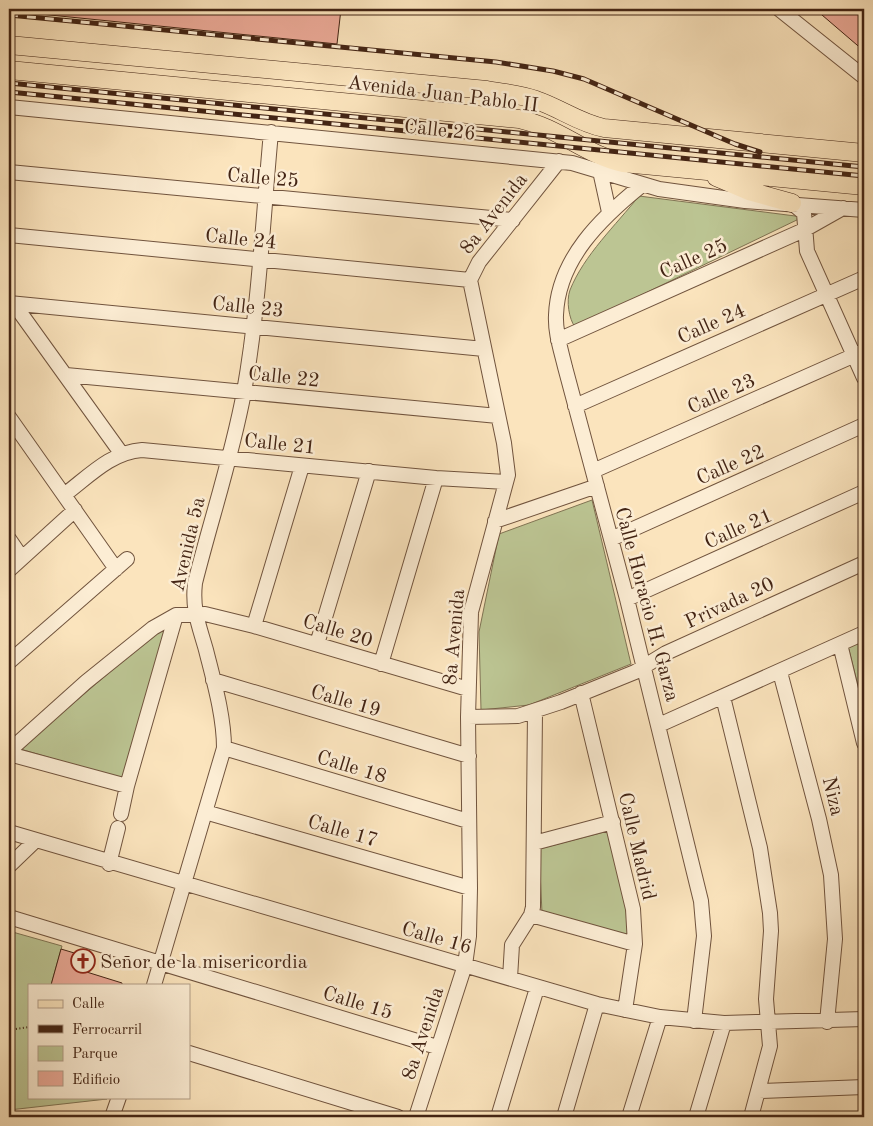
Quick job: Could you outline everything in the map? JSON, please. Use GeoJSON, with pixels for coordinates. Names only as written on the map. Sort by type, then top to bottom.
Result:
{"type":"FeatureCollection","features":[{"type":"Feature","properties":{"kind":"main road","name":"Avenida Juan Pablo II"},"geometry":{"type":"LineString","coordinates":[[9,45],[487,90],[516,94],[537,100],[580,121],[604,128],[864,153]]}},
{"type":"Feature","properties":{"kind":"main road","name":"Avenida Juan Pablo II"},"geometry":{"type":"LineString","coordinates":[[9,70],[520,119],[554,129],[598,156],[610,160],[704,172],[864,186]]}},
{"type":"Feature","properties":{"kind":"main road"},"geometry":{"type":"LineString","coordinates":[[704,172],[750,191],[792,203]]}},
{"type":"Feature","properties":{"kind":"street"},"geometry":{"type":"LineString","coordinates":[[779,9],[864,77]]}},
{"type":"Feature","properties":{"kind":"street","name":"Calle 26"},"geometry":{"type":"LineString","coordinates":[[9,106],[559,161],[600,171],[642,185],[726,198],[864,210]]}},
{"type":"Feature","properties":{"kind":"street","name":"Avenida 5a"},"geometry":{"type":"LineString","coordinates":[[154,984],[224,748],[224,736],[213,680],[195,614],[195,583],[230,457],[244,392],[253,327],[271,132]]}},
{"type":"Feature","properties":{"kind":"street","name":"8a Avenida"},"geometry":{"type":"LineString","coordinates":[[416,1117],[465,965],[469,936],[470,888],[468,689],[471,612],[506,482],[508,467],[470,280],[479,262],[559,161]]}},
{"type":"Feature","properties":{"kind":"street"},"geometry":{"type":"LineString","coordinates":[[600,171],[608,212]]}},
{"type":"Feature","properties":{"kind":"street","name":"Calle 25"},"geometry":{"type":"LineString","coordinates":[[9,172],[513,220]]}},
{"type":"Feature","properties":{"kind":"street","name":"Calle Horacio H. Garza"},"geometry":{"type":"LineString","coordinates":[[642,185],[608,212],[577,252],[563,279],[558,296],[556,317],[558,340],[612,538],[659,725],[704,918],[694,1021]]}},
{"type":"Feature","properties":{"kind":"street"},"geometry":{"type":"LineString","coordinates":[[792,203],[804,213],[807,252],[826,295],[859,354],[864,378]]}},
{"type":"Feature","properties":{"kind":"street","name":"Calle 25"},"geometry":{"type":"LineString","coordinates":[[558,340],[804,230],[843,208]]}},
{"type":"Feature","properties":{"kind":"street","name":"Calle 24"},"geometry":{"type":"LineString","coordinates":[[9,235],[470,280]]}},
{"type":"Feature","properties":{"kind":"street","name":"Calle 24"},"geometry":{"type":"LineString","coordinates":[[575,406],[864,278]]}},
{"type":"Feature","properties":{"kind":"street"},"geometry":{"type":"LineString","coordinates":[[11,304],[66,375],[122,453],[64,496]]}},
{"type":"Feature","properties":{"kind":"street","name":"Calle 23"},"geometry":{"type":"LineString","coordinates":[[11,304],[484,349]]}},
{"type":"Feature","properties":{"kind":"street","name":"Calle 23"},"geometry":{"type":"LineString","coordinates":[[593,471],[859,354]]}},
{"type":"Feature","properties":{"kind":"street","name":"Calle 22"},"geometry":{"type":"LineString","coordinates":[[66,375],[498,416]]}},
{"type":"Feature","properties":{"kind":"street"},"geometry":{"type":"LineString","coordinates":[[9,417],[116,569]]}},
{"type":"Feature","properties":{"kind":"street","name":"Calle 22"},"geometry":{"type":"LineString","coordinates":[[612,538],[864,425]]}},
{"type":"Feature","properties":{"kind":"street","name":"Calle 21"},"geometry":{"type":"LineString","coordinates":[[122,453],[142,450],[436,478],[506,482]]}},
{"type":"Feature","properties":{"kind":"street"},"geometry":{"type":"LineString","coordinates":[[254,626],[302,466]]}},
{"type":"Feature","properties":{"kind":"street"},"geometry":{"type":"LineString","coordinates":[[317,644],[369,471]]}},
{"type":"Feature","properties":{"kind":"street"},"geometry":{"type":"LineString","coordinates":[[381,664],[436,478]]}},
{"type":"Feature","properties":{"kind":"street"},"geometry":{"type":"LineString","coordinates":[[496,521],[597,486]]}},
{"type":"Feature","properties":{"kind":"street","name":"Calle 21"},"geometry":{"type":"LineString","coordinates":[[627,599],[864,492]]}},
{"type":"Feature","properties":{"kind":"street"},"geometry":{"type":"LineString","coordinates":[[9,570],[75,510]]}},
{"type":"Feature","properties":{"kind":"street"},"geometry":{"type":"LineString","coordinates":[[9,539],[22,558]]}},
{"type":"Feature","properties":{"kind":"street"},"geometry":{"type":"LineString","coordinates":[[9,662],[127,559]]}},
{"type":"Feature","properties":{"kind":"street","name":"Privada 20"},"geometry":{"type":"LineString","coordinates":[[468,717],[508,717],[535,712],[644,667],[666,653],[864,563]]}},
{"type":"Feature","properties":{"kind":"street","name":"Calle 20"},"geometry":{"type":"LineString","coordinates":[[176,615],[204,614],[254,626],[468,689]]}},
{"type":"Feature","properties":{"kind":"street"},"geometry":{"type":"LineString","coordinates":[[9,752],[94,676],[153,628],[176,615]]}},
{"type":"Feature","properties":{"kind":"street"},"geometry":{"type":"LineString","coordinates":[[109,864],[127,786],[176,615]]}},
{"type":"Feature","properties":{"kind":"street"},"geometry":{"type":"LineString","coordinates":[[659,725],[864,633]]}},
{"type":"Feature","properties":{"kind":"street"},"geometry":{"type":"LineString","coordinates":[[840,644],[864,743]]}},
{"type":"Feature","properties":{"kind":"street","name":"Niza"},"geometry":{"type":"LineString","coordinates":[[780,672],[817,810],[831,875],[835,939],[827,1022]]}},
{"type":"Feature","properties":{"kind":"street","name":"Calle 19"},"geometry":{"type":"LineString","coordinates":[[213,680],[469,756]]}},
{"type":"Feature","properties":{"kind":"street","name":"Calle Madrid"},"geometry":{"type":"LineString","coordinates":[[581,693],[630,892],[635,944],[626,1010]]}},
{"type":"Feature","properties":{"kind":"street"},"geometry":{"type":"LineString","coordinates":[[723,697],[765,873],[771,931],[766,999],[770,1046],[751,1117]]}},
{"type":"Feature","properties":{"kind":"street"},"geometry":{"type":"LineString","coordinates":[[510,978],[512,945],[531,915],[534,896],[535,712]]}},
{"type":"Feature","properties":{"kind":"street","name":"Calle 18"},"geometry":{"type":"LineString","coordinates":[[224,748],[468,821]]}},
{"type":"Feature","properties":{"kind":"street"},"geometry":{"type":"LineString","coordinates":[[9,752],[127,786]]}},
{"type":"Feature","properties":{"kind":"street","name":"Calle 17"},"geometry":{"type":"LineString","coordinates":[[205,812],[470,888]]}},
{"type":"Feature","properties":{"kind":"street"},"geometry":{"type":"LineString","coordinates":[[534,842],[612,822]]}},
{"type":"Feature","properties":{"kind":"street","name":"Calle 16"},"geometry":{"type":"LineString","coordinates":[[9,832],[109,864],[597,1004],[660,1017],[724,1023],[769,1024],[864,1019]]}},
{"type":"Feature","properties":{"kind":"street"},"geometry":{"type":"LineString","coordinates":[[9,866],[35,841]]}},
{"type":"Feature","properties":{"kind":"street"},"geometry":{"type":"LineString","coordinates":[[531,915],[635,944]]}},
{"type":"Feature","properties":{"kind":"street","name":"Calle 15"},"geometry":{"type":"LineString","coordinates":[[9,917],[438,1047]]}},
{"type":"Feature","properties":{"kind":"street"},"geometry":{"type":"LineString","coordinates":[[498,1117],[537,988]]}},
{"type":"Feature","properties":{"kind":"street"},"geometry":{"type":"LineString","coordinates":[[564,1117],[597,1004]]}},
{"type":"Feature","properties":{"kind":"street"},"geometry":{"type":"LineString","coordinates":[[629,1117],[660,1017]]}},
{"type":"Feature","properties":{"kind":"street"},"geometry":{"type":"LineString","coordinates":[[696,1117],[724,1023]]}},
{"type":"Feature","properties":{"kind":"street"},"geometry":{"type":"LineString","coordinates":[[190,1053],[398,1117]]}},
{"type":"Feature","properties":{"kind":"street"},"geometry":{"type":"LineString","coordinates":[[758,1091],[864,1087]]}},
{"type":"Feature","properties":{"kind":"street"},"geometry":{"type":"LineString","coordinates":[[118,1116],[119,1098]]}},
{"type":"Feature","properties":{"kind":"path"},"geometry":{"type":"LineString","coordinates":[[9,1030],[28,1027]]}},
{"type":"Feature","properties":{"kind":"green space"},"geometry":{"type":"Polygon","coordinates":[[[639,196],[803,217],[575,327],[570,315],[568,299],[576,277],[601,241],[639,196]]]}},
{"type":"Feature","properties":{"kind":"green space"},"geometry":{"type":"Polygon","coordinates":[[[592,500],[631,664],[529,705],[481,710],[479,632],[499,534],[592,500]]]}},
{"type":"Feature","properties":{"kind":"green space"},"geometry":{"type":"Polygon","coordinates":[[[167,623],[123,779],[20,749],[167,623]]]}},
{"type":"Feature","properties":{"kind":"green space"},"geometry":{"type":"Polygon","coordinates":[[[864,639],[864,710],[848,646],[864,639]]]}},
{"type":"Feature","properties":{"kind":"green space"},"geometry":{"type":"Polygon","coordinates":[[[608,831],[627,904],[629,936],[542,913],[539,849],[608,831]]]}},
{"type":"Feature","properties":{"kind":"green space"},"geometry":{"type":"Polygon","coordinates":[[[9,931],[62,946],[51,984],[28,984],[28,1098],[107,1099],[9,1110],[9,931]]]}},
{"type":"Feature","properties":{"kind":"building"},"geometry":{"type":"Polygon","coordinates":[[[40,9],[341,9],[337,44],[40,14],[40,9]]]}},
{"type":"Feature","properties":{"kind":"building"},"geometry":{"type":"Polygon","coordinates":[[[815,9],[864,9],[864,51],[815,9]]]}},
{"type":"Feature","properties":{"kind":"building"},"geometry":{"type":"Polygon","coordinates":[[[61,949],[81,955],[77,969],[122,983],[122,984],[51,984],[61,949]]]}},
{"type":"Feature","properties":{"kind":"railway"},"geometry":{"type":"LineString","coordinates":[[9,15],[496,62],[553,71],[584,79],[735,144],[760,152]]}},
{"type":"Feature","properties":{"kind":"railway"},"geometry":{"type":"LineString","coordinates":[[9,83],[864,167]]}},
{"type":"Feature","properties":{"kind":"railway"},"geometry":{"type":"LineString","coordinates":[[9,92],[864,176]]}},
{"type":"Feature","properties":{"kind":"place","name":"Señor de la misericordia"},"geometry":{"type":"Point","coordinates":[83,961]}}]}
